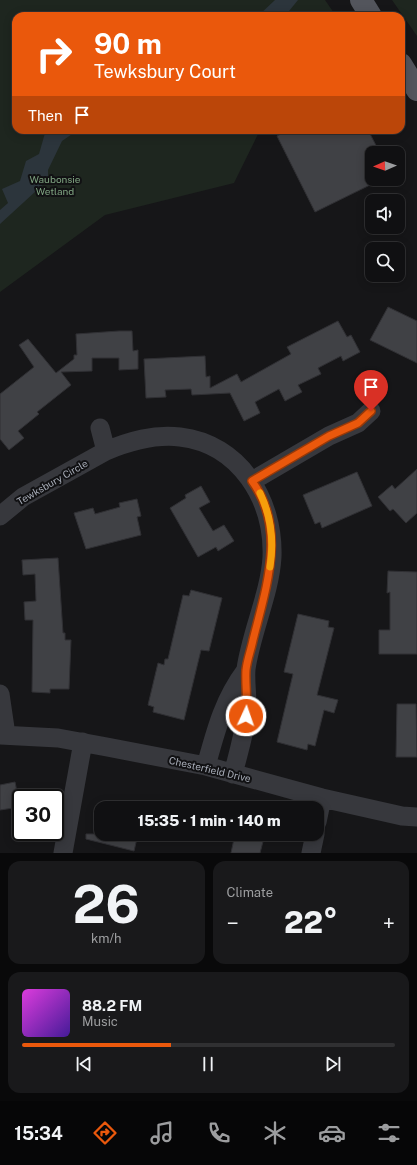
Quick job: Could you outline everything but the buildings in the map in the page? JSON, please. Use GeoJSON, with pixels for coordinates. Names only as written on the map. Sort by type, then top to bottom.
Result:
{"type":"FeatureCollection","features":[{"type":"Feature","properties":{"kind":"main road"},"geometry":{"type":"LineString","coordinates":[[405,70],[417,90]]}},
{"type":"Feature","properties":{"kind":"street"},"geometry":{"type":"LineString","coordinates":[[252,481],[329,436],[358,423],[371,411]]}},
{"type":"Feature","properties":{"kind":"street"},"geometry":{"type":"LineString","coordinates":[[100,428],[106,451]]}},
{"type":"Feature","properties":{"kind":"street","name":"Tewksbury Circle"},"geometry":{"type":"LineString","coordinates":[[0,516],[23,497],[106,451],[143,439],[169,437],[188,438],[205,444],[216,449],[236,464],[252,481],[268,512],[272,550],[270,568],[246,670],[247,706],[234,774]]}},
{"type":"Feature","properties":{"kind":"street","name":"Tewksbury Circle"},"geometry":{"type":"LineString","coordinates":[[206,766],[224,706],[233,687],[246,670]]}},
{"type":"Feature","properties":{"kind":"street"},"geometry":{"type":"LineString","coordinates":[[0,694],[3,735]]}},
{"type":"Feature","properties":{"kind":"street","name":"Chesterfield Drive"},"geometry":{"type":"LineString","coordinates":[[3,735],[58,738],[206,766],[322,798],[402,816],[417,817]]}},
{"type":"Feature","properties":{"kind":"street"},"geometry":{"type":"LineString","coordinates":[[63,853],[83,742]]}},
{"type":"Feature","properties":{"kind":"street"},"geometry":{"type":"LineString","coordinates":[[311,853],[314,841]]}},
{"type":"Feature","properties":{"kind":"green space","name":"Waubonsie Wetland"},"geometry":{"type":"Polygon","coordinates":[[[0,0],[325,0],[333,12],[12,12],[12,134],[258,134],[234,183],[105,215],[0,292],[0,0]]]}},
{"type":"Feature","properties":{"kind":"green space"},"geometry":{"type":"Polygon","coordinates":[[[392,0],[417,0],[417,36],[405,19],[405,12],[400,12],[392,0]]]}},
{"type":"Feature","properties":{"kind":"shaded area"},"geometry":{"type":"Polygon","coordinates":[[[275,0],[298,0],[288,12],[262,12],[275,0]]]}},
{"type":"Feature","properties":{"kind":"shaded area"},"geometry":{"type":"Polygon","coordinates":[[[45,134],[72,134],[62,141],[48,170],[48,180],[0,224],[0,210],[8,203],[2,189],[20,181],[26,161],[39,154],[45,134]]]}},
{"type":"Feature","properties":{"kind":"slow traffic"},"geometry":{"type":"LineString","coordinates":[[260,493],[268,512],[271,527],[272,559],[270,567]]}},
{"type":"Feature","properties":{"kind":"route"},"geometry":{"type":"LineString","coordinates":[[246,716],[246,670],[272,559],[270,520],[268,512],[252,481],[329,436],[358,423],[371,411]]}}]}
